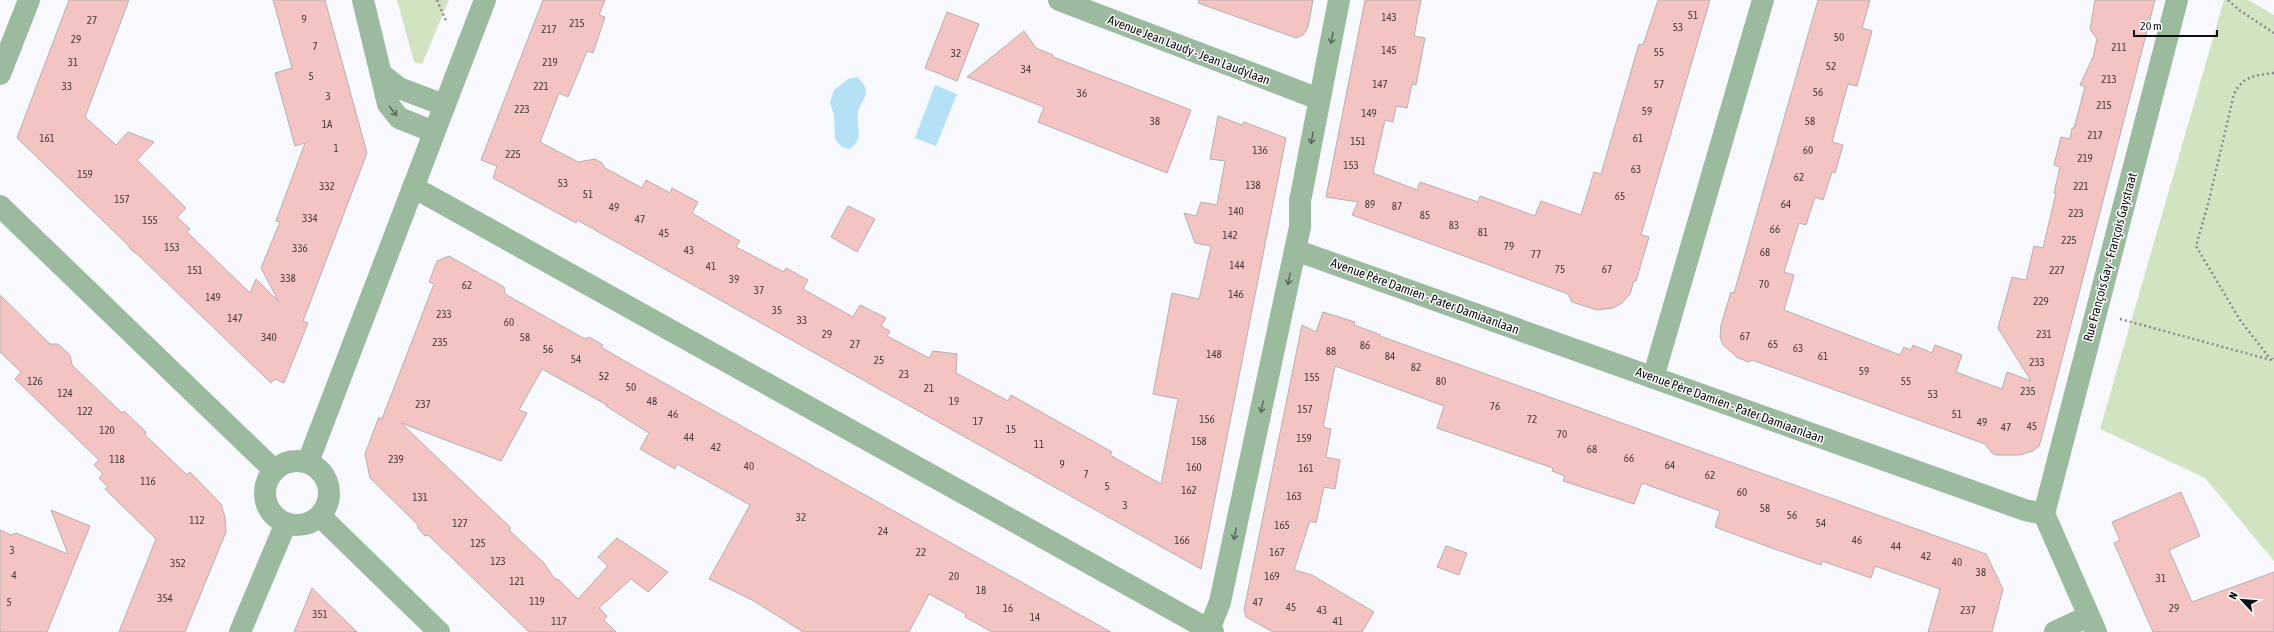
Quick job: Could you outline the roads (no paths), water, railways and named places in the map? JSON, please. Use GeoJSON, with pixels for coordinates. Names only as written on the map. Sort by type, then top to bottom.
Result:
{"type":"FeatureCollection","features":[{"type":"Feature","properties":{"kind":"street"},"geometry":{"type":"LineString","coordinates":[[0,74],[29,0]]}},
{"type":"Feature","properties":{"kind":"street"},"geometry":{"type":"LineString","coordinates":[[363,0],[388,104],[399,118],[434,132]]}},
{"type":"Feature","properties":{"kind":"street"},"geometry":{"type":"LineString","coordinates":[[308,462],[485,0]]}},
{"type":"Feature","properties":{"kind":"street","name":"Avenue Jean Laudy - Jean Laudylaan"},"geometry":{"type":"LineString","coordinates":[[1059,0],[1319,99]]}},
{"type":"Feature","properties":{"kind":"street"},"geometry":{"type":"LineString","coordinates":[[413,187],[1210,631],[1220,602],[1300,227],[1300,201],[1319,99],[1340,0]]}},
{"type":"Feature","properties":{"kind":"street"},"geometry":{"type":"LineString","coordinates":[[1653,378],[1764,0]]}},
{"type":"Feature","properties":{"kind":"street","name":"Rue François Gay - François Gaystraat"},"geometry":{"type":"LineString","coordinates":[[2044,514],[2177,0]]}},
{"type":"Feature","properties":{"kind":"street"},"geometry":{"type":"LineString","coordinates":[[381,74],[399,88],[444,105]]}},
{"type":"Feature","properties":{"kind":"street"},"geometry":{"type":"LineString","coordinates":[[0,206],[274,470]]}},
{"type":"Feature","properties":{"kind":"street","name":"Avenue Père Damien - Pater Damiaanlaan"},"geometry":{"type":"LineString","coordinates":[[1295,250],[2025,510],[2044,514]]}},
{"type":"Feature","properties":{"kind":"street"},"geometry":{"type":"LineString","coordinates":[[301,460],[308,462],[323,473],[328,481],[329,500],[320,516],[304,525],[286,524],[276,517],[269,509],[265,489],[268,479],[274,470],[286,462],[301,460]]}},
{"type":"Feature","properties":{"kind":"street"},"geometry":{"type":"LineString","coordinates":[[2044,514],[2093,624],[2055,632]]}},
{"type":"Feature","properties":{"kind":"street"},"geometry":{"type":"LineString","coordinates":[[320,516],[440,632]]}},
{"type":"Feature","properties":{"kind":"street"},"geometry":{"type":"LineString","coordinates":[[240,632],[286,524]]}},
{"type":"Feature","properties":{"kind":"water"},"geometry":{"type":"Polygon","coordinates":[[[857,77],[864,85],[866,92],[858,110],[859,133],[857,142],[849,149],[842,147],[835,139],[834,115],[830,103],[834,90],[848,79],[857,77]]]}},
{"type":"Feature","properties":{"kind":"water"},"geometry":{"type":"Polygon","coordinates":[[[935,85],[957,94],[936,146],[915,138],[935,85]]]}}]}
